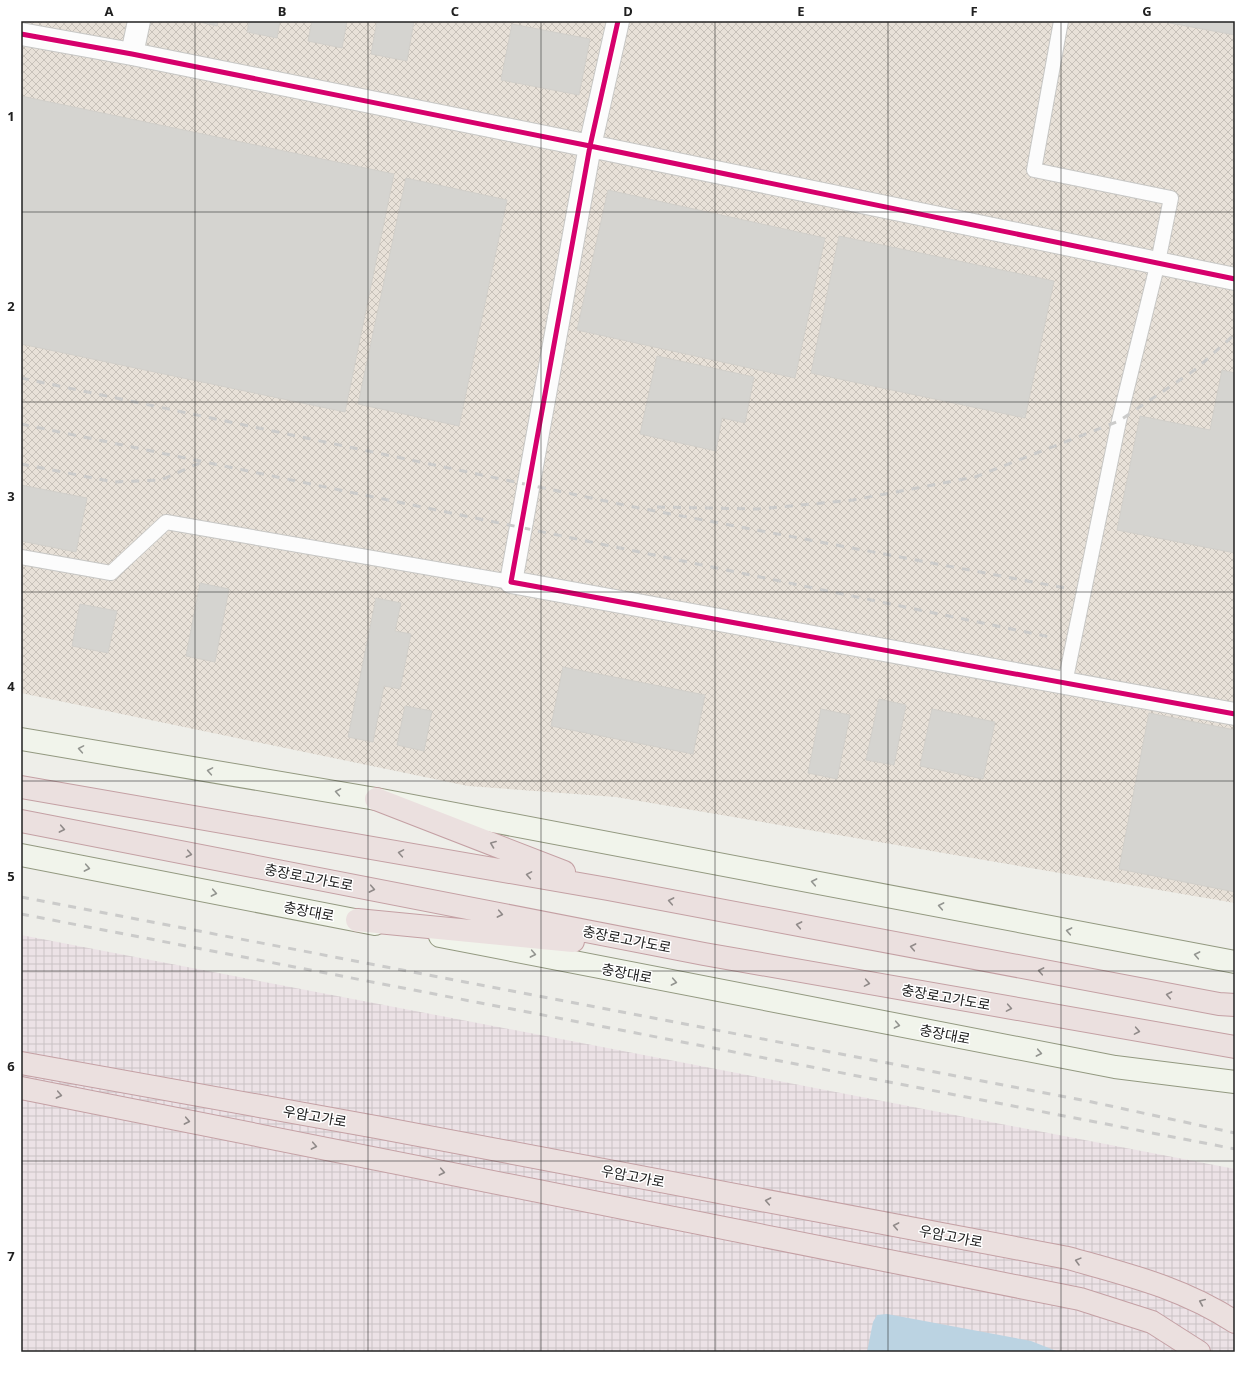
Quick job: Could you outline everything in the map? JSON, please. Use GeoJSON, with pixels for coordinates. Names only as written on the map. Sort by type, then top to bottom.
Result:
{"type":"FeatureCollection","features":[{"type":"Feature","properties":{"kind":"highway"},"geometry":{"type":"LineString","coordinates":[[25,787],[608,889],[1219,1004],[1235,1005]]}},
{"type":"Feature","properties":{"kind":"highway"},"geometry":{"type":"LineString","coordinates":[[376,799],[608,889]]}},
{"type":"Feature","properties":{"kind":"highway","name":"충장로고가도로"},"geometry":{"type":"LineString","coordinates":[[22,821],[704,954],[1235,1048]]}},
{"type":"Feature","properties":{"kind":"highway"},"geometry":{"type":"LineString","coordinates":[[357,920],[704,954]]}},
{"type":"Feature","properties":{"kind":"highway","name":"우암고가로"},"geometry":{"type":"LineString","coordinates":[[21,1063],[376,1127],[1068,1258],[1154,1282],[1208,1305],[1235,1322]]}},
{"type":"Feature","properties":{"kind":"highway","name":"우암고가로"},"geometry":{"type":"LineString","coordinates":[[21,1088],[1080,1299],[1152,1322],[1199,1352]]}},
{"type":"Feature","properties":{"kind":"main road"},"geometry":{"type":"LineString","coordinates":[[21,739],[376,799],[1235,962]]}},
{"type":"Feature","properties":{"kind":"main road","name":"충장대로"},"geometry":{"type":"LineString","coordinates":[[21,855],[1115,1067],[1235,1082]]}},
{"type":"Feature","properties":{"kind":"main road"},"geometry":{"type":"LineString","coordinates":[[1115,1067],[1235,1093]]}},
{"type":"Feature","properties":{"kind":"street"},"geometry":{"type":"LineString","coordinates":[[132,54],[139,21]]}},
{"type":"Feature","properties":{"kind":"street"},"geometry":{"type":"LineString","coordinates":[[618,21],[590,146],[511,582],[1235,714]]}},
{"type":"Feature","properties":{"kind":"street"},"geometry":{"type":"LineString","coordinates":[[21,34],[132,54],[590,146],[1235,279]]}},
{"type":"Feature","properties":{"kind":"lane"},"geometry":{"type":"LineString","coordinates":[[1061,21],[1034,170],[1171,198],[1158,262],[1119,421],[1065,683]]}},
{"type":"Feature","properties":{"kind":"lane"},"geometry":{"type":"LineString","coordinates":[[21,557],[112,573],[166,522],[511,582]]}},
{"type":"Feature","properties":{"kind":"shaded area"},"geometry":{"type":"Polygon","coordinates":[[[21,21],[1235,21],[1235,903],[616,797],[468,786],[21,693],[21,21]]]}},
{"type":"Feature","properties":{"kind":"shaded area"},"geometry":{"type":"Polygon","coordinates":[[[21,935],[1235,1169],[1235,1352],[21,1352],[21,935]]]}},
{"type":"Feature","properties":{"kind":"water"},"geometry":{"type":"Polygon","coordinates":[[[887,1314],[1031,1341],[1059,1352],[867,1352],[873,1322],[877,1315],[887,1314]]]}},
{"type":"Feature","properties":{"kind":"building"},"geometry":{"type":"Polygon","coordinates":[[[195,21],[218,21],[217,26],[195,21]]]}},
{"type":"Feature","properties":{"kind":"building"},"geometry":{"type":"Polygon","coordinates":[[[249,21],[280,21],[277,38],[247,32],[249,21]]]}},
{"type":"Feature","properties":{"kind":"building"},"geometry":{"type":"Polygon","coordinates":[[[312,21],[347,21],[342,48],[308,41],[312,21]]]}},
{"type":"Feature","properties":{"kind":"building"},"geometry":{"type":"Polygon","coordinates":[[[377,21],[414,21],[407,61],[371,54],[377,21]]]}},
{"type":"Feature","properties":{"kind":"building"},"geometry":{"type":"Polygon","coordinates":[[[1159,21],[1235,21],[1235,35],[1159,21]]]}},
{"type":"Feature","properties":{"kind":"building"},"geometry":{"type":"Polygon","coordinates":[[[512,24],[590,39],[579,95],[501,80],[512,24]]]}},
{"type":"Feature","properties":{"kind":"building"},"geometry":{"type":"Polygon","coordinates":[[[21,96],[394,174],[345,412],[21,344],[21,96]]]}},
{"type":"Feature","properties":{"kind":"building"},"geometry":{"type":"Polygon","coordinates":[[[406,178],[507,200],[459,426],[358,404],[406,178]]]}},
{"type":"Feature","properties":{"kind":"building"},"geometry":{"type":"Polygon","coordinates":[[[608,190],[825,238],[795,378],[577,330],[608,190]]]}},
{"type":"Feature","properties":{"kind":"building"},"geometry":{"type":"Polygon","coordinates":[[[839,236],[1054,281],[1025,418],[811,373],[839,236]]]}},
{"type":"Feature","properties":{"kind":"building"},"geometry":{"type":"Polygon","coordinates":[[[657,356],[754,377],[745,423],[722,418],[716,451],[640,434],[657,356]]]}},
{"type":"Feature","properties":{"kind":"building"},"geometry":{"type":"Polygon","coordinates":[[[1222,370],[1235,373],[1235,553],[1117,530],[1140,416],[1210,430],[1222,370]]]}},
{"type":"Feature","properties":{"kind":"building"},"geometry":{"type":"Polygon","coordinates":[[[21,485],[87,498],[76,552],[21,541],[21,485]]]}},
{"type":"Feature","properties":{"kind":"building"},"geometry":{"type":"Polygon","coordinates":[[[200,583],[229,589],[215,662],[186,656],[200,583]]]}},
{"type":"Feature","properties":{"kind":"building"},"geometry":{"type":"Polygon","coordinates":[[[376,598],[401,603],[395,631],[411,634],[400,689],[384,686],[373,742],[348,737],[376,598]]]}},
{"type":"Feature","properties":{"kind":"building"},"geometry":{"type":"Polygon","coordinates":[[[80,604],[117,611],[108,653],[72,646],[80,604]]]}},
{"type":"Feature","properties":{"kind":"building"},"geometry":{"type":"Polygon","coordinates":[[[563,667],[705,695],[693,754],[551,726],[563,667]]]}},
{"type":"Feature","properties":{"kind":"building"},"geometry":{"type":"Polygon","coordinates":[[[879,699],[906,705],[894,765],[866,760],[879,699]]]}},
{"type":"Feature","properties":{"kind":"building"},"geometry":{"type":"Polygon","coordinates":[[[405,706],[432,711],[424,751],[397,745],[405,706]]]}},
{"type":"Feature","properties":{"kind":"building"},"geometry":{"type":"Polygon","coordinates":[[[821,709],[850,715],[837,779],[808,773],[821,709]]]}},
{"type":"Feature","properties":{"kind":"building"},"geometry":{"type":"Polygon","coordinates":[[[932,709],[995,722],[983,779],[920,766],[932,709]]]}},
{"type":"Feature","properties":{"kind":"building"},"geometry":{"type":"Polygon","coordinates":[[[1149,713],[1235,730],[1235,892],[1119,869],[1149,713]]]}},
{"type":"Feature","properties":{"kind":"railway"},"geometry":{"type":"LineString","coordinates":[[657,507],[757,509],[853,500],[975,477],[1119,421],[1196,369],[1235,334]]}},
{"type":"Feature","properties":{"kind":"railway"},"geometry":{"type":"LineString","coordinates":[[21,378],[634,507],[1065,588]]}},
{"type":"Feature","properties":{"kind":"railway"},"geometry":{"type":"LineString","coordinates":[[21,424],[1055,638]]}},
{"type":"Feature","properties":{"kind":"railway"},"geometry":{"type":"LineString","coordinates":[[21,464],[114,482],[161,480],[202,462]]}},
{"type":"Feature","properties":{"kind":"railway"},"geometry":{"type":"LineString","coordinates":[[21,897],[1092,1102],[1235,1133]]}},
{"type":"Feature","properties":{"kind":"railway"},"geometry":{"type":"LineString","coordinates":[[21,914],[1235,1149]]}},
{"type":"Feature","properties":{"kind":"cycle path"},"geometry":{"type":"LineString","coordinates":[[618,21],[590,146],[511,582],[1235,714]]}},
{"type":"Feature","properties":{"kind":"cycle path"},"geometry":{"type":"LineString","coordinates":[[21,34],[132,54],[590,146],[1235,279]]}}]}
